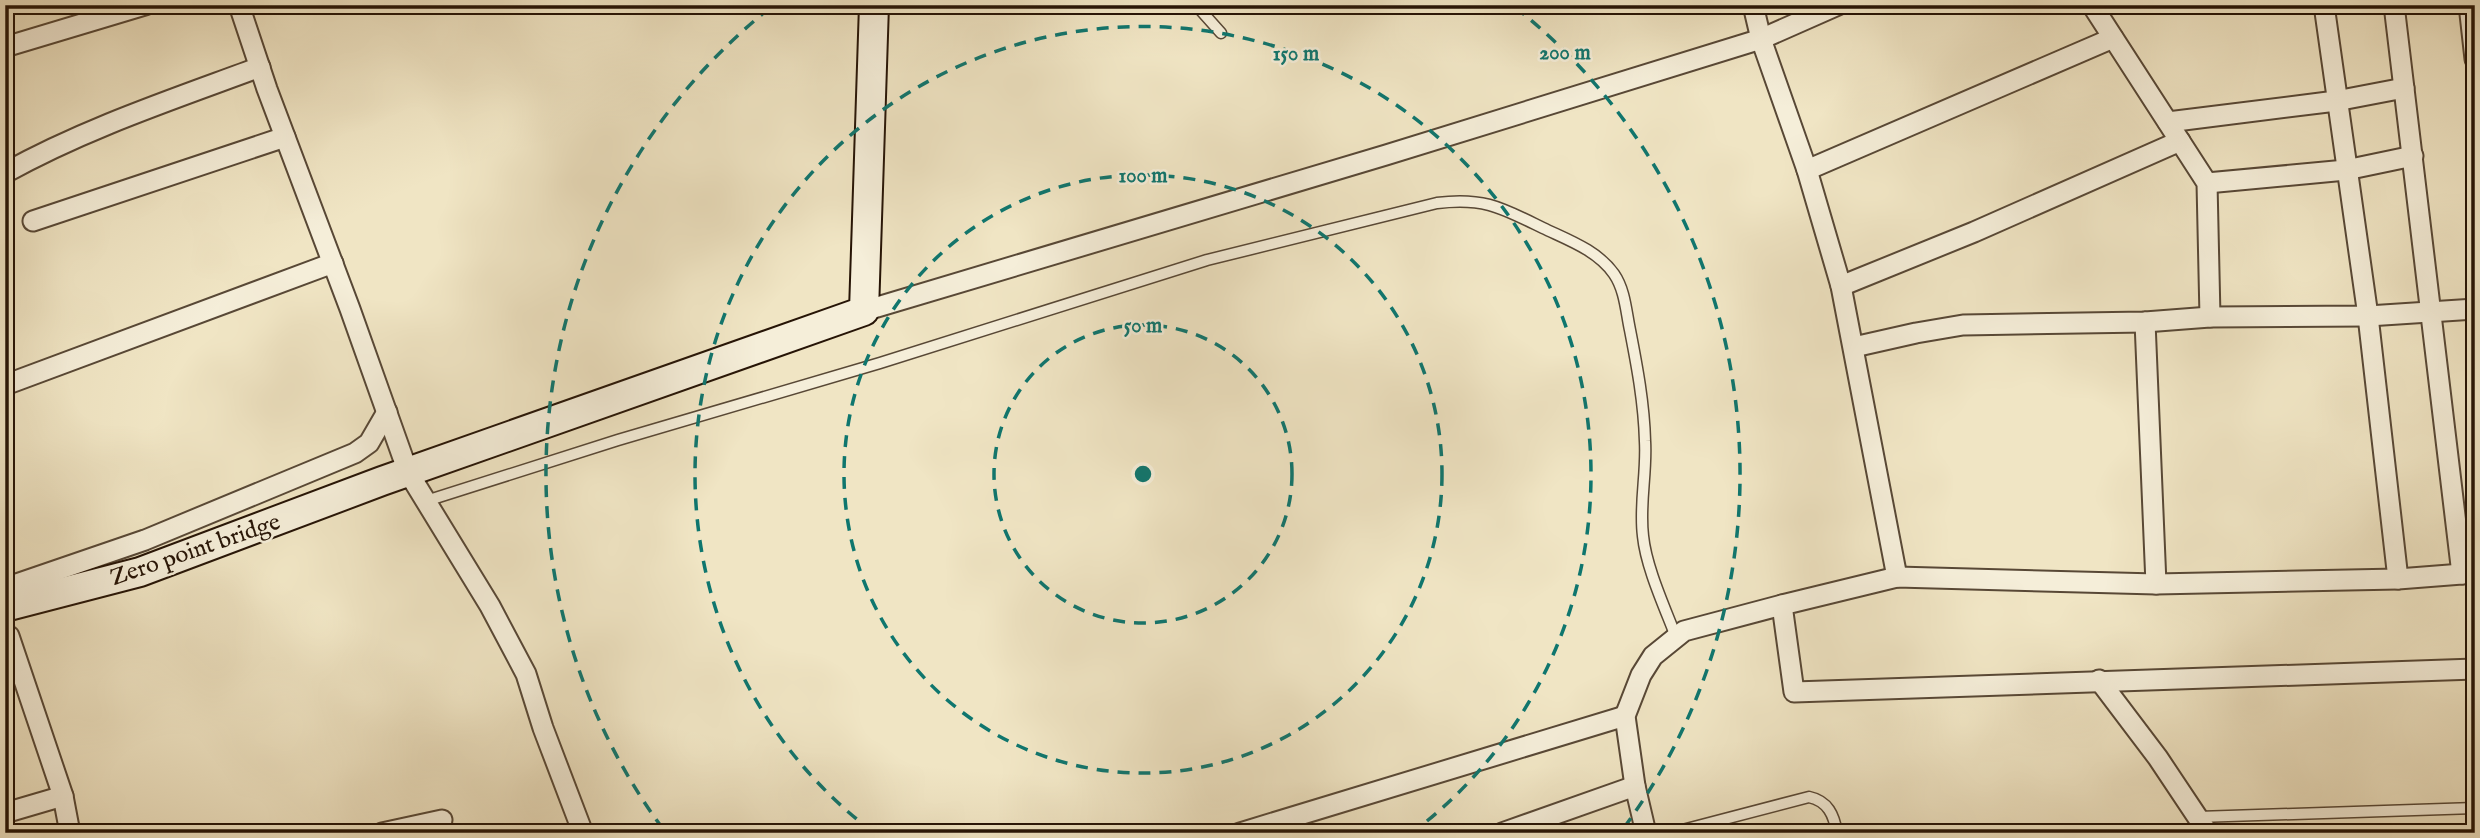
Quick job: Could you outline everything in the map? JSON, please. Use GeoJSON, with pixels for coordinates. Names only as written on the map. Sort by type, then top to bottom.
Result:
{"type":"FeatureCollection","features":[{"type":"Feature","properties":{"kind":"street"},"geometry":{"type":"LineString","coordinates":[[5,47],[145,5]]}},
{"type":"Feature","properties":{"kind":"street"},"geometry":{"type":"LineString","coordinates":[[239,5],[408,472],[490,606],[526,674],[583,833]]}},
{"type":"Feature","properties":{"kind":"street"},"geometry":{"type":"LineString","coordinates":[[874,5],[864,311],[1761,39],[1838,5]]}},
{"type":"Feature","properties":{"kind":"street"},"geometry":{"type":"LineString","coordinates":[[1753,5],[1761,39],[1807,170],[1841,286],[1897,577]]}},
{"type":"Feature","properties":{"kind":"street"},"geometry":{"type":"LineString","coordinates":[[2092,5],[2207,183],[2210,317]]}},
{"type":"Feature","properties":{"kind":"street"},"geometry":{"type":"LineString","coordinates":[[2324,5],[2368,316],[2398,579]]}},
{"type":"Feature","properties":{"kind":"street"},"geometry":{"type":"LineString","coordinates":[[1646,833],[1625,716],[1641,675],[1653,656],[1684,631],[1897,577],[2156,584],[2398,579],[2468,573],[2430,312],[2394,5]]}},
{"type":"Feature","properties":{"kind":"street"},"geometry":{"type":"LineString","coordinates":[[2469,5],[2475,59]]}},
{"type":"Feature","properties":{"kind":"street"},"geometry":{"type":"LineString","coordinates":[[1807,170],[2113,38]]}},
{"type":"Feature","properties":{"kind":"street"},"geometry":{"type":"LineString","coordinates":[[5,173],[36,156],[116,121],[260,67]]}},
{"type":"Feature","properties":{"kind":"street"},"geometry":{"type":"LineString","coordinates":[[2168,122],[2336,101],[2404,88]]}},
{"type":"Feature","properties":{"kind":"street"},"geometry":{"type":"LineString","coordinates":[[33,221],[285,137]]}},
{"type":"Feature","properties":{"kind":"street"},"geometry":{"type":"LineString","coordinates":[[1841,286],[1974,232],[2180,141]]}},
{"type":"Feature","properties":{"kind":"street"},"geometry":{"type":"LineString","coordinates":[[2207,183],[2346,170],[2413,156]]}},
{"type":"Feature","properties":{"kind":"street"},"geometry":{"type":"LineString","coordinates":[[5,385],[332,263]]}},
{"type":"Feature","properties":{"kind":"street"},"geometry":{"type":"LineString","coordinates":[[1854,347],[1963,325],[2145,323],[2210,317],[2368,316],[2475,309]]}},
{"type":"Feature","properties":{"kind":"street","name":"Zero point bridge"},"geometry":{"type":"LineString","coordinates":[[5,607],[140,572],[382,481],[864,311]]}},
{"type":"Feature","properties":{"kind":"street"},"geometry":{"type":"LineString","coordinates":[[2145,323],[2156,584]]}},
{"type":"Feature","properties":{"kind":"street"},"geometry":{"type":"LineString","coordinates":[[5,588],[145,540],[355,453],[369,443],[387,412]]}},
{"type":"Feature","properties":{"kind":"street"},"geometry":{"type":"LineString","coordinates":[[1782,605],[1794,692],[2475,669]]}},
{"type":"Feature","properties":{"kind":"street"},"geometry":{"type":"LineString","coordinates":[[9,636],[63,796],[70,833]]}},
{"type":"Feature","properties":{"kind":"street"},"geometry":{"type":"LineString","coordinates":[[2099,680],[2158,758],[2203,825]]}},
{"type":"Feature","properties":{"kind":"street"},"geometry":{"type":"LineString","coordinates":[[1240,833],[1625,716]]}},
{"type":"Feature","properties":{"kind":"street"},"geometry":{"type":"LineString","coordinates":[[1502,833],[1636,786]]}},
{"type":"Feature","properties":{"kind":"street"},"geometry":{"type":"LineString","coordinates":[[5,813],[63,796]]}},
{"type":"Feature","properties":{"kind":"street"},"geometry":{"type":"LineString","coordinates":[[382,833],[442,820]]}},
{"type":"Feature","properties":{"kind":"lane"},"geometry":{"type":"LineString","coordinates":[[1196,5],[1221,33]]}},
{"type":"Feature","properties":{"kind":"lane"},"geometry":{"type":"LineString","coordinates":[[426,501],[1207,260],[1437,203],[1462,200],[1505,210],[1579,245],[1600,258],[1622,290],[1639,376],[1646,440],[1641,515],[1643,540],[1676,637]]}},
{"type":"Feature","properties":{"kind":"lane"},"geometry":{"type":"LineString","coordinates":[[1671,833],[1809,797],[1821,799],[1830,808],[1837,833]]}},
{"type":"Feature","properties":{"kind":"lane"},"geometry":{"type":"LineString","coordinates":[[2203,825],[2475,808]]}}]}
